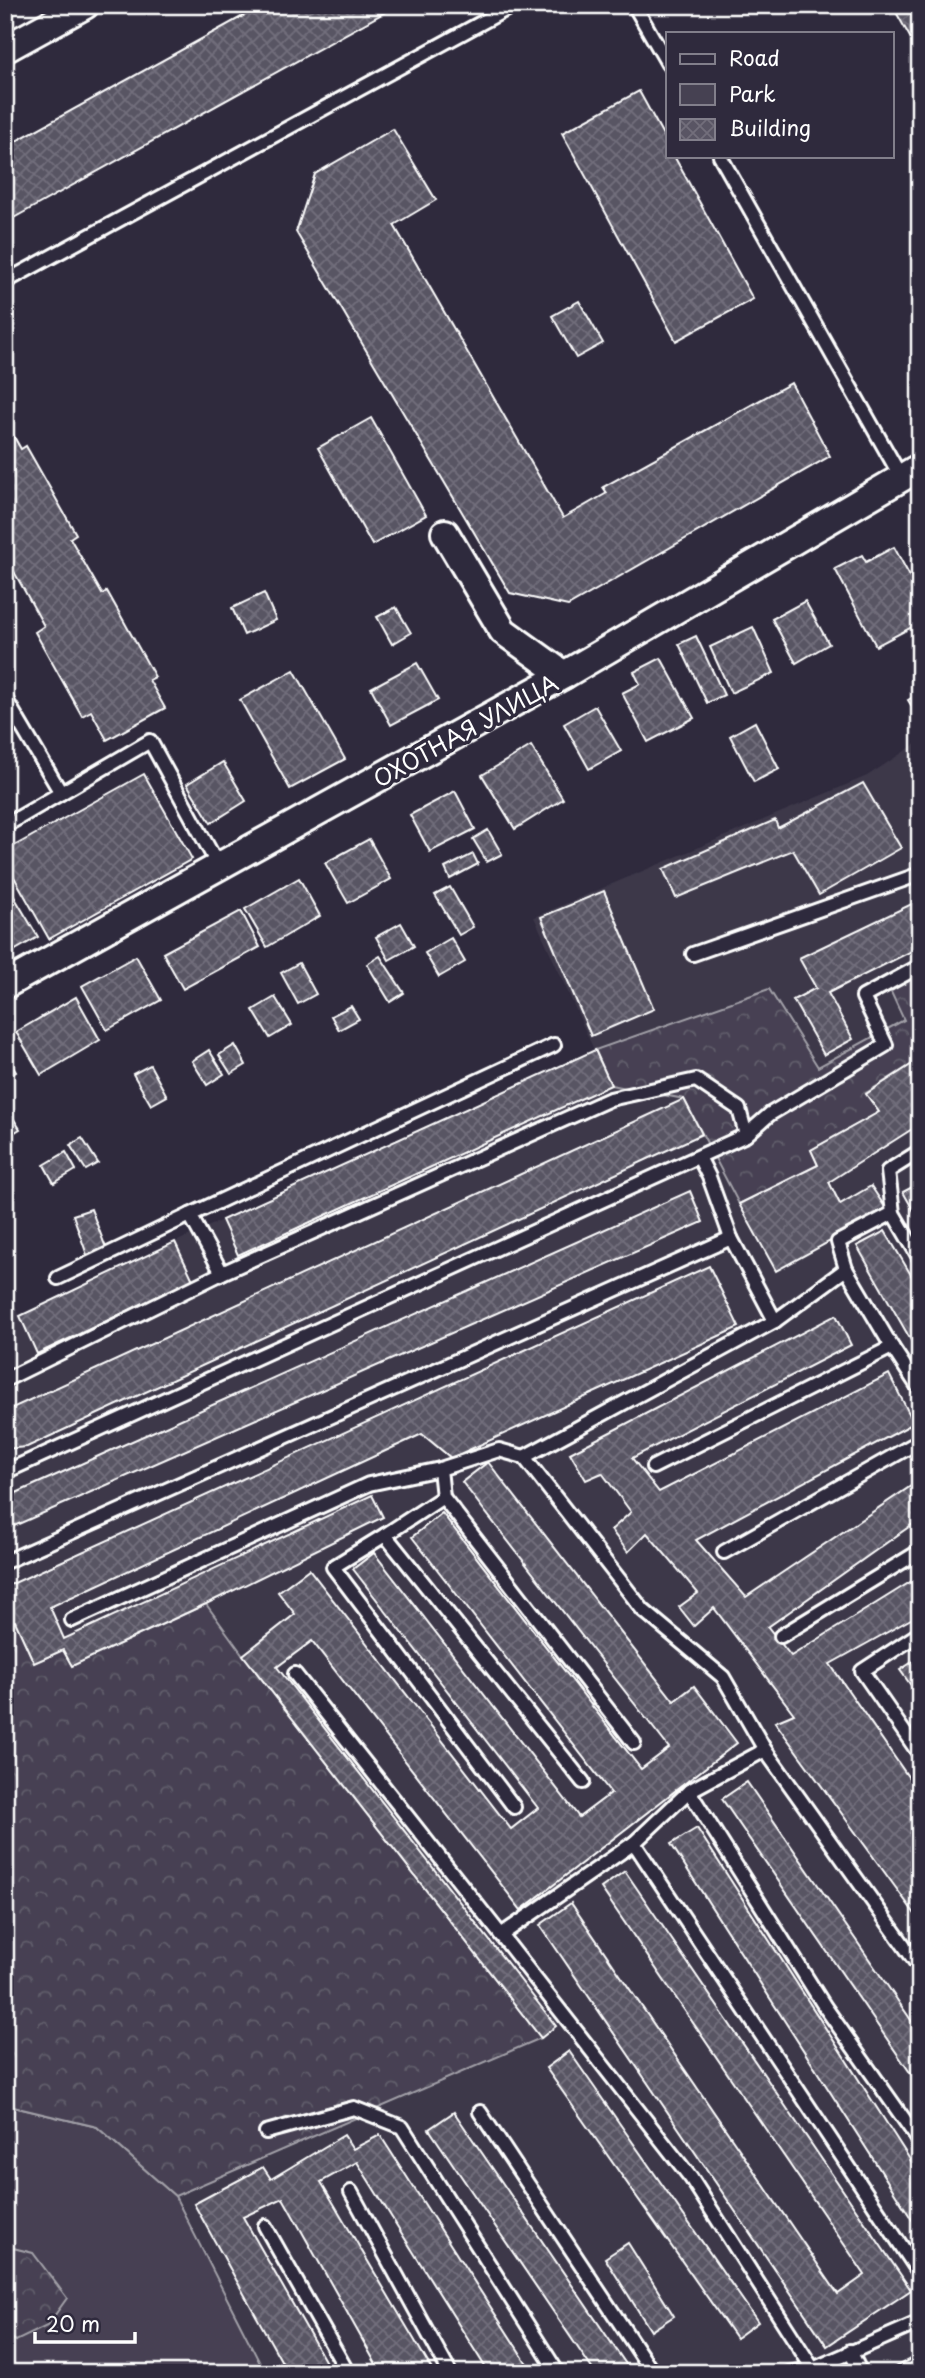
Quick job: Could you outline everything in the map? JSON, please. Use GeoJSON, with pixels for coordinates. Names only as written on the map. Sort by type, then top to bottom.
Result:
{"type":"FeatureCollection","features":[{"type":"Feature","properties":{"kind":"street"},"geometry":{"type":"LineString","coordinates":[[5,49],[85,5]]}},
{"type":"Feature","properties":{"kind":"street","name":"ОХОТНАЯ УЛИЦА"},"geometry":{"type":"LineString","coordinates":[[5,985],[564,674],[910,472]]}},
{"type":"Feature","properties":{"kind":"street"},"geometry":{"type":"LineString","coordinates":[[445,533],[503,631],[564,674]]}},
{"type":"Feature","properties":{"kind":"lane"},"geometry":{"type":"LineString","coordinates":[[5,275],[12,278],[514,5]]}},
{"type":"Feature","properties":{"kind":"lane"},"geometry":{"type":"LineString","coordinates":[[634,5],[666,61]]}},
{"type":"Feature","properties":{"kind":"lane"},"geometry":{"type":"LineString","coordinates":[[721,158],[910,472]]}},
{"type":"Feature","properties":{"kind":"lane"},"geometry":{"type":"LineString","coordinates":[[5,698],[61,793]]}},
{"type":"Feature","properties":{"kind":"lane"},"geometry":{"type":"LineString","coordinates":[[5,823],[8,824],[150,741],[219,867]]}},
{"type":"Feature","properties":{"kind":"lane"},"geometry":{"type":"LineString","coordinates":[[693,954],[920,874]]}},
{"type":"Feature","properties":{"kind":"lane"},"geometry":{"type":"LineString","coordinates":[[5,1472],[746,1135],[770,1114],[886,1045],[863,997],[920,965]]}},
{"type":"Feature","properties":{"kind":"lane"},"geometry":{"type":"LineString","coordinates":[[58,1278],[554,1045]]}},
{"type":"Feature","properties":{"kind":"lane"},"geometry":{"type":"LineString","coordinates":[[5,1380],[222,1273],[610,1099],[696,1080],[739,1109],[746,1135]]}},
{"type":"Feature","properties":{"kind":"lane"},"geometry":{"type":"LineString","coordinates":[[920,1151],[888,1171],[892,1213],[920,1259]]}},
{"type":"Feature","properties":{"kind":"lane"},"geometry":{"type":"LineString","coordinates":[[699,1157],[731,1238],[775,1321]]}},
{"type":"Feature","properties":{"kind":"lane"},"geometry":{"type":"LineString","coordinates":[[892,1213],[838,1242],[846,1269],[920,1390]]}},
{"type":"Feature","properties":{"kind":"lane"},"geometry":{"type":"LineString","coordinates":[[190,1216],[222,1273]]}},
{"type":"Feature","properties":{"kind":"lane"},"geometry":{"type":"LineString","coordinates":[[5,1562],[731,1238]]}},
{"type":"Feature","properties":{"kind":"lane"},"geometry":{"type":"LineString","coordinates":[[524,1457],[775,1321],[846,1269]]}},
{"type":"Feature","properties":{"kind":"lane"},"geometry":{"type":"LineString","coordinates":[[653,1466],[892,1347]]}},
{"type":"Feature","properties":{"kind":"lane"},"geometry":{"type":"LineString","coordinates":[[724,1552],[920,1441]]}},
{"type":"Feature","properties":{"kind":"lane"},"geometry":{"type":"LineString","coordinates":[[72,1620],[369,1484],[440,1469],[499,1450],[524,1457],[643,1610],[723,1677],[765,1750],[920,1968]]}},
{"type":"Feature","properties":{"kind":"lane"},"geometry":{"type":"LineString","coordinates":[[440,1469],[443,1497],[634,1742]]}},
{"type":"Feature","properties":{"kind":"lane"},"geometry":{"type":"LineString","coordinates":[[443,1497],[333,1567],[513,1807]]}},
{"type":"Feature","properties":{"kind":"lane"},"geometry":{"type":"LineString","coordinates":[[384,1535],[583,1782]]}},
{"type":"Feature","properties":{"kind":"lane"},"geometry":{"type":"LineString","coordinates":[[781,1636],[920,1551]]}},
{"type":"Feature","properties":{"kind":"lane"},"geometry":{"type":"LineString","coordinates":[[920,1633],[862,1671],[920,1755]]}},
{"type":"Feature","properties":{"kind":"lane"},"geometry":{"type":"LineString","coordinates":[[295,1674],[691,2178],[814,2369]]}},
{"type":"Feature","properties":{"kind":"lane"},"geometry":{"type":"LineString","coordinates":[[501,1935],[634,1843],[689,1791],[765,1750]]}},
{"type":"Feature","properties":{"kind":"lane"},"geometry":{"type":"LineString","coordinates":[[689,1791],[825,2007],[920,2142]]}},
{"type":"Feature","properties":{"kind":"lane"},"geometry":{"type":"LineString","coordinates":[[634,1843],[920,2274]]}},
{"type":"Feature","properties":{"kind":"lane"},"geometry":{"type":"LineString","coordinates":[[266,2132],[354,2108],[402,2127],[558,2373]]}},
{"type":"Feature","properties":{"kind":"lane"},"geometry":{"type":"LineString","coordinates":[[480,2112],[653,2373]]}},
{"type":"Feature","properties":{"kind":"lane"},"geometry":{"type":"LineString","coordinates":[[351,2192],[450,2373]]}},
{"type":"Feature","properties":{"kind":"lane"},"geometry":{"type":"LineString","coordinates":[[265,2226],[348,2373]]}},
{"type":"Feature","properties":{"kind":"lane"},"geometry":{"type":"LineString","coordinates":[[789,2373],[814,2369],[920,2322]]}},
{"type":"Feature","properties":{"kind":"lane"},"geometry":{"type":"LineString","coordinates":[[850,2351],[860,2373]]}},
{"type":"Feature","properties":{"kind":"shaded area"},"geometry":{"type":"Polygon","coordinates":[[[920,741],[920,973],[890,990],[904,1020],[818,1067],[611,1085],[684,1099],[702,1134],[818,1164],[811,1150],[866,1094],[920,1059],[920,2373],[265,2373],[175,2196],[540,2038],[206,1604],[72,1666],[34,1663],[15,1621],[5,1622],[5,1292],[8,1290],[20,1316],[222,1220],[594,1050],[534,917],[867,776],[920,741]]]}},
{"type":"Feature","properties":{"kind":"green space"},"geometry":{"type":"Polygon","coordinates":[[[920,973],[920,1059],[866,1093],[879,1112],[811,1150],[818,1165],[739,1204],[684,1099],[611,1085],[595,1050],[769,989],[818,1067],[904,1020],[890,990],[920,973]]]}},
{"type":"Feature","properties":{"kind":"green space"},"geometry":{"type":"Polygon","coordinates":[[[206,1604],[541,2038],[175,2196],[97,2127],[5,2105],[5,1622],[15,1621],[34,1663],[63,1650],[72,1666],[206,1604]]]}},
{"type":"Feature","properties":{"kind":"green space"},"geometry":{"type":"Polygon","coordinates":[[[5,2105],[97,2127],[175,2196],[265,2373],[5,2373],[5,2335],[16,2341],[33,2254],[5,2246],[5,2105]]]}},
{"type":"Feature","properties":{"kind":"green space"},"geometry":{"type":"Polygon","coordinates":[[[5,2246],[33,2253],[67,2298],[47,2326],[16,2341],[5,2335],[5,2246]]]}},
{"type":"Feature","properties":{"kind":"building"},"geometry":{"type":"Polygon","coordinates":[[[263,5],[398,5],[10,220],[5,211],[5,147],[263,5]]]}},
{"type":"Feature","properties":{"kind":"building"},"geometry":{"type":"Polygon","coordinates":[[[892,5],[920,5],[920,55],[892,5]]]}},
{"type":"Feature","properties":{"kind":"building"},"geometry":{"type":"Polygon","coordinates":[[[639,91],[666,140],[666,158],[675,158],[753,299],[676,341],[562,133],[639,91]]]}},
{"type":"Feature","properties":{"kind":"building"},"geometry":{"type":"Polygon","coordinates":[[[393,129],[436,200],[394,225],[563,518],[607,493],[603,487],[791,383],[830,456],[568,606],[510,593],[296,232],[315,174],[393,129]]]}},
{"type":"Feature","properties":{"kind":"building"},"geometry":{"type":"Polygon","coordinates":[[[579,301],[603,343],[576,358],[552,316],[579,301]]]}},
{"type":"Feature","properties":{"kind":"building"},"geometry":{"type":"Polygon","coordinates":[[[371,418],[426,515],[372,545],[318,448],[371,418]]]}},
{"type":"Feature","properties":{"kind":"building"},"geometry":{"type":"Polygon","coordinates":[[[5,421],[21,449],[26,446],[76,534],[70,538],[102,594],[107,591],[155,677],[149,680],[165,708],[107,740],[91,711],[82,716],[35,632],[44,626],[12,568],[5,572],[5,421]]]}},
{"type":"Feature","properties":{"kind":"building"},"geometry":{"type":"Polygon","coordinates":[[[894,547],[920,595],[920,623],[876,646],[835,569],[862,555],[866,562],[894,547]]]}},
{"type":"Feature","properties":{"kind":"building"},"geometry":{"type":"Polygon","coordinates":[[[264,593],[276,620],[244,635],[232,608],[264,593]]]}},
{"type":"Feature","properties":{"kind":"building"},"geometry":{"type":"Polygon","coordinates":[[[805,601],[829,644],[796,663],[772,619],[805,601]]]}},
{"type":"Feature","properties":{"kind":"building"},"geometry":{"type":"Polygon","coordinates":[[[396,607],[411,633],[392,644],[377,617],[396,607]]]}},
{"type":"Feature","properties":{"kind":"building"},"geometry":{"type":"Polygon","coordinates":[[[753,627],[774,673],[731,693],[710,647],[753,627]]]}},
{"type":"Feature","properties":{"kind":"building"},"geometry":{"type":"Polygon","coordinates":[[[696,636],[724,695],[707,703],[679,644],[696,636]]]}},
{"type":"Feature","properties":{"kind":"building"},"geometry":{"type":"Polygon","coordinates":[[[661,658],[694,718],[648,742],[622,693],[640,684],[634,672],[661,658]]]}},
{"type":"Feature","properties":{"kind":"building"},"geometry":{"type":"Polygon","coordinates":[[[417,663],[438,700],[391,725],[371,688],[417,663]]]}},
{"type":"Feature","properties":{"kind":"building"},"geometry":{"type":"Polygon","coordinates":[[[294,670],[345,759],[290,789],[240,700],[294,670]]]}},
{"type":"Feature","properties":{"kind":"building"},"geometry":{"type":"Polygon","coordinates":[[[920,693],[920,719],[908,700],[920,693]]]}},
{"type":"Feature","properties":{"kind":"building"},"geometry":{"type":"Polygon","coordinates":[[[595,706],[621,751],[589,769],[564,724],[595,706]]]}},
{"type":"Feature","properties":{"kind":"building"},"geometry":{"type":"Polygon","coordinates":[[[755,722],[779,769],[754,782],[730,736],[755,722]]]}},
{"type":"Feature","properties":{"kind":"building"},"geometry":{"type":"Polygon","coordinates":[[[531,746],[563,799],[515,829],[482,775],[531,746]]]}},
{"type":"Feature","properties":{"kind":"building"},"geometry":{"type":"Polygon","coordinates":[[[223,762],[246,801],[211,823],[187,784],[223,762]]]}},
{"type":"Feature","properties":{"kind":"building"},"geometry":{"type":"Polygon","coordinates":[[[144,774],[192,859],[49,939],[5,861],[5,851],[144,774]]]}},
{"type":"Feature","properties":{"kind":"building"},"geometry":{"type":"Polygon","coordinates":[[[863,783],[901,848],[819,895],[793,850],[676,898],[663,869],[775,820],[778,828],[863,783]]]}},
{"type":"Feature","properties":{"kind":"building"},"geometry":{"type":"Polygon","coordinates":[[[455,791],[475,829],[430,852],[410,815],[455,791]]]}},
{"type":"Feature","properties":{"kind":"building"},"geometry":{"type":"Polygon","coordinates":[[[488,830],[502,854],[487,862],[473,839],[488,830]]]}},
{"type":"Feature","properties":{"kind":"building"},"geometry":{"type":"Polygon","coordinates":[[[369,839],[391,879],[348,903],[325,863],[369,839]]]}},
{"type":"Feature","properties":{"kind":"building"},"geometry":{"type":"Polygon","coordinates":[[[473,854],[478,864],[450,879],[445,868],[473,854]]]}},
{"type":"Feature","properties":{"kind":"building"},"geometry":{"type":"Polygon","coordinates":[[[299,878],[320,916],[267,947],[245,909],[299,878]]]}},
{"type":"Feature","properties":{"kind":"building"},"geometry":{"type":"Polygon","coordinates":[[[6,883],[38,937],[12,952],[5,940],[6,883]]]}},
{"type":"Feature","properties":{"kind":"building"},"geometry":{"type":"Polygon","coordinates":[[[450,887],[473,927],[459,935],[435,895],[450,887]]]}},
{"type":"Feature","properties":{"kind":"building"},"geometry":{"type":"Polygon","coordinates":[[[604,891],[654,1009],[591,1036],[541,917],[604,891]]]}},
{"type":"Feature","properties":{"kind":"building"},"geometry":{"type":"Polygon","coordinates":[[[920,900],[920,947],[828,993],[853,1039],[824,1055],[793,1000],[816,988],[799,958],[920,900]]]}},
{"type":"Feature","properties":{"kind":"building"},"geometry":{"type":"Polygon","coordinates":[[[241,911],[260,947],[183,989],[163,953],[241,911]]]}},
{"type":"Feature","properties":{"kind":"building"},"geometry":{"type":"Polygon","coordinates":[[[401,923],[414,946],[389,960],[376,937],[401,923]]]}},
{"type":"Feature","properties":{"kind":"building"},"geometry":{"type":"Polygon","coordinates":[[[451,938],[465,962],[439,977],[425,953],[451,938]]]}},
{"type":"Feature","properties":{"kind":"building"},"geometry":{"type":"Polygon","coordinates":[[[136,956],[161,1000],[107,1030],[82,986],[136,956]]]}},
{"type":"Feature","properties":{"kind":"building"},"geometry":{"type":"Polygon","coordinates":[[[380,956],[404,993],[390,1002],[367,964],[380,956]]]}},
{"type":"Feature","properties":{"kind":"building"},"geometry":{"type":"Polygon","coordinates":[[[299,963],[316,994],[298,1004],[281,973],[299,963]]]}},
{"type":"Feature","properties":{"kind":"building"},"geometry":{"type":"Polygon","coordinates":[[[76,997],[100,1040],[41,1075],[16,1032],[76,997]]]}},
{"type":"Feature","properties":{"kind":"building"},"geometry":{"type":"Polygon","coordinates":[[[275,997],[292,1025],[270,1038],[253,1010],[275,997]]]}},
{"type":"Feature","properties":{"kind":"building"},"geometry":{"type":"Polygon","coordinates":[[[351,1006],[359,1019],[339,1030],[331,1016],[351,1006]]]}},
{"type":"Feature","properties":{"kind":"building"},"geometry":{"type":"Polygon","coordinates":[[[235,1045],[246,1065],[231,1074],[219,1055],[235,1045]]]}},
{"type":"Feature","properties":{"kind":"building"},"geometry":{"type":"Polygon","coordinates":[[[209,1050],[224,1074],[207,1085],[192,1061],[209,1050]]]}},
{"type":"Feature","properties":{"kind":"building"},"geometry":{"type":"Polygon","coordinates":[[[595,1050],[611,1085],[238,1255],[222,1220],[595,1050]]]}},
{"type":"Feature","properties":{"kind":"building"},"geometry":{"type":"Polygon","coordinates":[[[5,1054],[16,1072],[5,1079],[5,1054]]]}},
{"type":"Feature","properties":{"kind":"building"},"geometry":{"type":"Polygon","coordinates":[[[920,1059],[920,1124],[829,1182],[840,1204],[871,1186],[887,1210],[776,1271],[739,1204],[818,1165],[811,1150],[879,1112],[866,1094],[920,1059]]]}},
{"type":"Feature","properties":{"kind":"building"},"geometry":{"type":"Polygon","coordinates":[[[150,1065],[167,1096],[151,1105],[133,1074],[150,1065]]]}},
{"type":"Feature","properties":{"kind":"building"},"geometry":{"type":"Polygon","coordinates":[[[684,1099],[702,1134],[27,1447],[5,1449],[5,1404],[8,1410],[684,1099]]]}},
{"type":"Feature","properties":{"kind":"building"},"geometry":{"type":"Polygon","coordinates":[[[5,1105],[20,1129],[5,1138],[5,1105]]]}},
{"type":"Feature","properties":{"kind":"building"},"geometry":{"type":"Polygon","coordinates":[[[82,1138],[98,1163],[86,1170],[70,1145],[82,1138]]]}},
{"type":"Feature","properties":{"kind":"building"},"geometry":{"type":"Polygon","coordinates":[[[66,1152],[76,1170],[54,1183],[44,1165],[66,1152]]]}},
{"type":"Feature","properties":{"kind":"building"},"geometry":{"type":"Polygon","coordinates":[[[920,1183],[920,1222],[903,1192],[920,1183]]]}},
{"type":"Feature","properties":{"kind":"building"},"geometry":{"type":"Polygon","coordinates":[[[690,1191],[703,1222],[5,1530],[5,1498],[690,1191]]]}},
{"type":"Feature","properties":{"kind":"building"},"geometry":{"type":"Polygon","coordinates":[[[91,1209],[106,1248],[87,1255],[73,1215],[91,1209]]]}},
{"type":"Feature","properties":{"kind":"building"},"geometry":{"type":"Polygon","coordinates":[[[885,1231],[920,1290],[920,1356],[857,1246],[885,1231]]]}},
{"type":"Feature","properties":{"kind":"building"},"geometry":{"type":"Polygon","coordinates":[[[175,1242],[193,1280],[37,1354],[20,1316],[175,1242]]]}},
{"type":"Feature","properties":{"kind":"building"},"geometry":{"type":"Polygon","coordinates":[[[709,1266],[739,1327],[451,1458],[422,1434],[50,1607],[64,1639],[372,1495],[383,1517],[72,1666],[63,1650],[34,1663],[15,1621],[5,1622],[5,1585],[709,1266]]]}},
{"type":"Feature","properties":{"kind":"building"},"geometry":{"type":"Polygon","coordinates":[[[836,1315],[851,1345],[632,1458],[659,1492],[889,1374],[914,1423],[696,1540],[746,1597],[920,1480],[920,1519],[768,1627],[791,1656],[920,1576],[920,1614],[830,1664],[920,1794],[920,1921],[775,1722],[794,1714],[714,1608],[694,1626],[679,1607],[698,1593],[647,1533],[628,1552],[611,1530],[631,1512],[602,1473],[586,1480],[570,1453],[836,1315]]]}},
{"type":"Feature","properties":{"kind":"building"},"geometry":{"type":"Polygon","coordinates":[[[488,1462],[674,1701],[694,1686],[737,1743],[521,1910],[312,1641],[277,1667],[556,2026],[541,2038],[243,1655],[295,1614],[278,1592],[309,1569],[511,1829],[538,1808],[353,1569],[374,1553],[579,1817],[611,1793],[412,1537],[442,1513],[641,1769],[669,1748],[462,1482],[488,1462]]]}},
{"type":"Feature","properties":{"kind":"building"},"geometry":{"type":"Polygon","coordinates":[[[920,1657],[920,1698],[900,1670],[920,1657]]]}},
{"type":"Feature","properties":{"kind":"building"},"geometry":{"type":"Polygon","coordinates":[[[747,1782],[920,2033],[920,2087],[722,1799],[747,1782]]]}},
{"type":"Feature","properties":{"kind":"building"},"geometry":{"type":"Polygon","coordinates":[[[697,1828],[920,2175],[920,2232],[671,1844],[697,1828]]]}},
{"type":"Feature","properties":{"kind":"building"},"geometry":{"type":"Polygon","coordinates":[[[625,1871],[911,2290],[827,2346],[540,1925],[571,1903],[838,2294],[865,2275],[601,1888],[625,1871]]]}},
{"type":"Feature","properties":{"kind":"building"},"geometry":{"type":"Polygon","coordinates":[[[569,2051],[758,2322],[736,2338],[546,2068],[569,2051]]]}},
{"type":"Feature","properties":{"kind":"building"},"geometry":{"type":"Polygon","coordinates":[[[454,2112],[632,2373],[595,2373],[429,2129],[454,2112]]]}},
{"type":"Feature","properties":{"kind":"building"},"geometry":{"type":"Polygon","coordinates":[[[344,2135],[353,2149],[380,2135],[533,2373],[489,2373],[357,2162],[321,2182],[434,2373],[381,2373],[283,2198],[243,2217],[332,2373],[288,2373],[194,2204],[263,2167],[271,2179],[344,2135]]]}},
{"type":"Feature","properties":{"kind":"building"},"geometry":{"type":"Polygon","coordinates":[[[628,2243],[674,2316],[651,2331],[605,2258],[628,2243]]]}},
{"type":"Feature","properties":{"kind":"building"},"geometry":{"type":"Polygon","coordinates":[[[920,2354],[920,2373],[896,2373],[893,2368],[920,2354]]]}}]}
